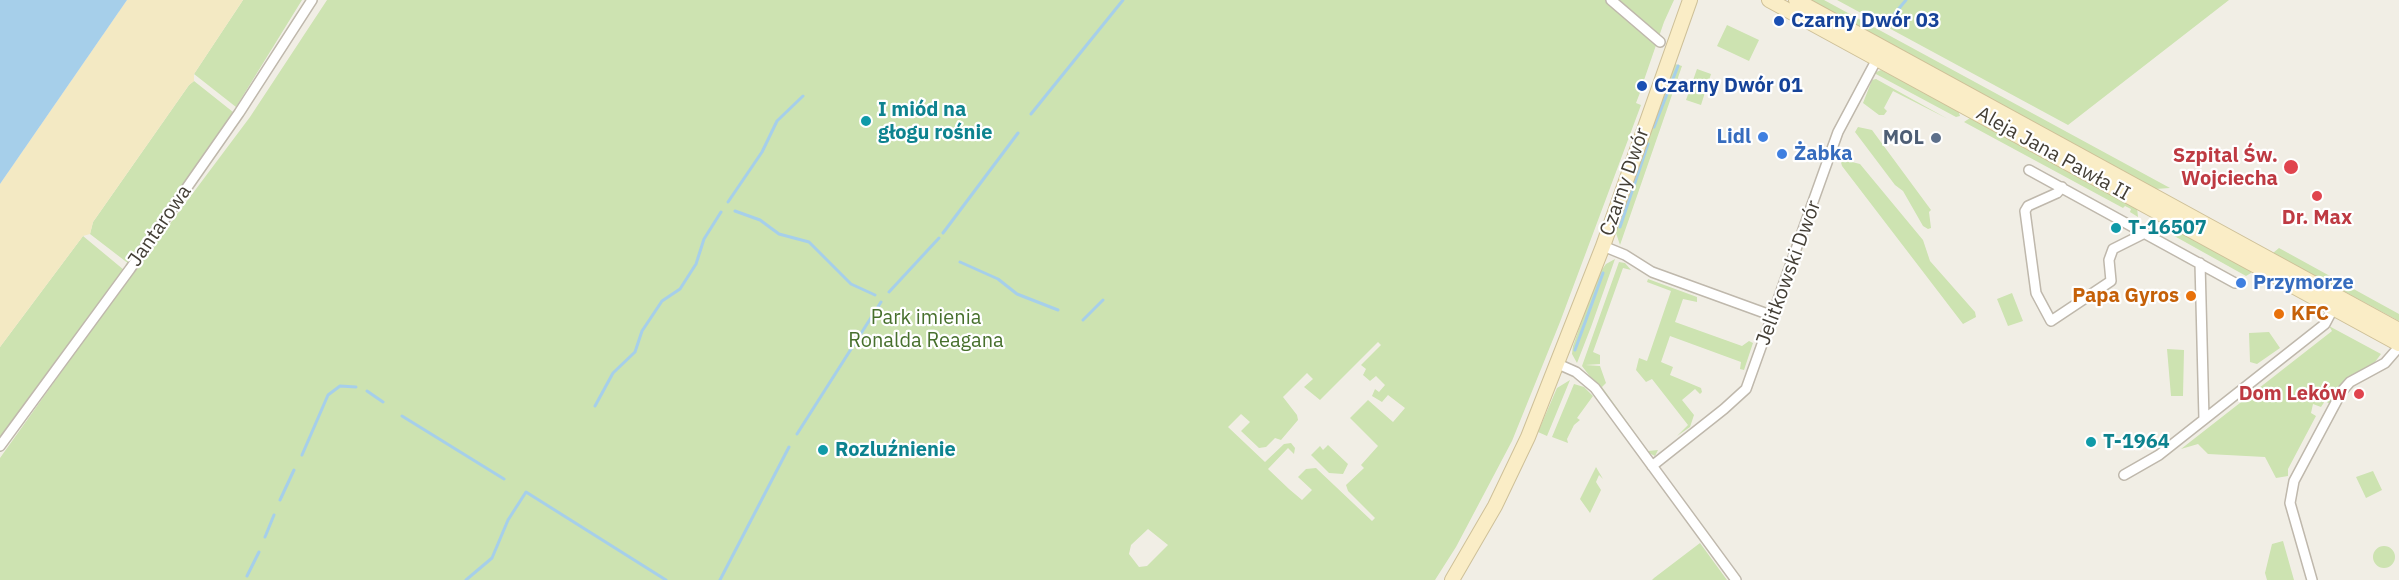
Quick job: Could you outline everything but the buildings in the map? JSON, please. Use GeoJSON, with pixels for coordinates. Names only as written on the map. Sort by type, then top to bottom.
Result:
{"type":"FeatureCollection","features":[{"type":"Feature","properties":{"kind":"main road","name":"Czarny Dwór"},"geometry":{"type":"LineString","coordinates":[[1452,580],[1509,480],[1558,364],[1603,246],[1690,0]]}},
{"type":"Feature","properties":{"kind":"main road","name":"Aleja Jana Pawła II"},"geometry":{"type":"LineString","coordinates":[[1769,0],[1881,54],[2163,208],[2399,330]]}},
{"type":"Feature","properties":{"kind":"main road","name":"Aleja Jana Pawła II"},"geometry":{"type":"LineString","coordinates":[[1796,0],[1881,54]]}},
{"type":"Feature","properties":{"kind":"main road","name":"Aleja Jana Pawła II"},"geometry":{"type":"LineString","coordinates":[[2163,208],[2399,345]]}},
{"type":"Feature","properties":{"kind":"street","name":"Jantarowa"},"geometry":{"type":"LineString","coordinates":[[0,447],[130,269],[239,113],[312,0]]}},
{"type":"Feature","properties":{"kind":"street"},"geometry":{"type":"LineString","coordinates":[[1611,0],[1660,42]]}},
{"type":"Feature","properties":{"kind":"street","name":"Jelitkowski Dwór"},"geometry":{"type":"LineString","coordinates":[[1652,466],[1740,396],[1751,378],[1838,132],[1881,54]]}},
{"type":"Feature","properties":{"kind":"street"},"geometry":{"type":"LineString","coordinates":[[2029,170],[2235,283]]}},
{"type":"Feature","properties":{"kind":"street"},"geometry":{"type":"LineString","coordinates":[[2062,187],[2057,193],[2028,206],[2025,211],[2036,293],[2051,321],[2111,281],[2109,260],[2113,249],[2145,233]]}},
{"type":"Feature","properties":{"kind":"street"},"geometry":{"type":"LineString","coordinates":[[1603,246],[1625,255],[1652,272],[1773,316]]}},
{"type":"Feature","properties":{"kind":"street"},"geometry":{"type":"LineString","coordinates":[[2200,263],[2204,419]]}},
{"type":"Feature","properties":{"kind":"street"},"geometry":{"type":"LineString","coordinates":[[2124,475],[2158,454],[2325,324],[2334,307]]}},
{"type":"Feature","properties":{"kind":"street"},"geometry":{"type":"LineString","coordinates":[[2312,580],[2291,510],[2291,488],[2336,402],[2350,382],[2385,363],[2399,345]]}},
{"type":"Feature","properties":{"kind":"street"},"geometry":{"type":"LineString","coordinates":[[1558,364],[1576,372],[1595,388],[1736,580]]}},
{"type":"Feature","properties":{"kind":"street"},"geometry":{"type":"LineString","coordinates":[[2203,394],[2218,402],[2225,402]]}},
{"type":"Feature","properties":{"kind":"green space"},"geometry":{"type":"Polygon","coordinates":[[[243,0],[302,0],[236,107],[194,74],[243,0]]]}},
{"type":"Feature","properties":{"kind":"green space","name":"Park imienia Ronalda Reagana"},"geometry":{"type":"Polygon","coordinates":[[[327,0],[1674,0],[1643,83],[1638,89],[1641,90],[1636,103],[1641,105],[1560,322],[1512,441],[1456,547],[1435,580],[0,580],[0,458],[109,305],[250,117],[327,0]],[[1378,342],[1320,400],[1304,387],[1313,379],[1307,373],[1283,397],[1297,415],[1298,420],[1281,440],[1275,438],[1266,447],[1259,448],[1241,431],[1250,422],[1241,414],[1228,427],[1265,462],[1284,444],[1291,443],[1295,448],[1294,454],[1288,448],[1268,469],[1302,500],[1312,490],[1298,477],[1306,469],[1316,468],[1372,521],[1375,518],[1348,491],[1346,485],[1364,468],[1361,465],[1378,446],[1350,418],[1368,400],[1393,422],[1405,408],[1388,395],[1382,402],[1372,396],[1375,389],[1379,392],[1385,385],[1376,376],[1370,381],[1363,375],[1366,369],[1361,365],[1381,345],[1378,342]],[[1148,529],[1131,545],[1129,554],[1139,567],[1147,566],[1168,545],[1148,529]]]}},
{"type":"Feature","properties":{"kind":"green space"},"geometry":{"type":"Polygon","coordinates":[[[1808,0],[1824,0],[2170,188],[2155,189],[1808,0]]]}},
{"type":"Feature","properties":{"kind":"green space"},"geometry":{"type":"Polygon","coordinates":[[[1837,0],[2229,0],[2068,125],[1837,0]]]}},
{"type":"Feature","properties":{"kind":"green space"},"geometry":{"type":"Polygon","coordinates":[[[1727,25],[1759,40],[1749,61],[1717,46],[1727,25]]]}},
{"type":"Feature","properties":{"kind":"green space"},"geometry":{"type":"Polygon","coordinates":[[[1675,64],[1682,66],[1620,245],[1615,230],[1662,90],[1675,64]]]}},
{"type":"Feature","properties":{"kind":"green space"},"geometry":{"type":"Polygon","coordinates":[[[1697,69],[1711,74],[1701,105],[1686,100],[1697,69]]]}},
{"type":"Feature","properties":{"kind":"green space"},"geometry":{"type":"Polygon","coordinates":[[[1881,70],[1958,110],[1960,116],[1956,117],[1874,73],[1881,70]]]}},
{"type":"Feature","properties":{"kind":"green space"},"geometry":{"type":"Polygon","coordinates":[[[1876,79],[1948,119],[1893,91],[1884,108],[1887,111],[1884,115],[1879,115],[1863,103],[1872,80],[1876,79]]]}},
{"type":"Feature","properties":{"kind":"green space"},"geometry":{"type":"Polygon","coordinates":[[[194,81],[233,112],[129,264],[90,234],[93,222],[194,81]]]}},
{"type":"Feature","properties":{"kind":"green space"},"geometry":{"type":"Polygon","coordinates":[[[1970,118],[2137,207],[2138,217],[2130,212],[2131,209],[2125,206],[2123,208],[1964,122],[1970,118]]]}},
{"type":"Feature","properties":{"kind":"green space"},"geometry":{"type":"Polygon","coordinates":[[[1858,127],[1872,130],[1931,210],[1929,212],[1931,228],[1923,226],[1903,191],[1895,185],[1855,132],[1858,127]]]}},
{"type":"Feature","properties":{"kind":"green space"},"geometry":{"type":"Polygon","coordinates":[[[1840,159],[1860,164],[1923,240],[1930,261],[1975,312],[1976,317],[1963,324],[1842,166],[1840,159]]]}},
{"type":"Feature","properties":{"kind":"green space"},"geometry":{"type":"Polygon","coordinates":[[[2166,223],[2252,270],[2251,273],[2246,276],[2160,228],[2166,223]]]}},
{"type":"Feature","properties":{"kind":"green space"},"geometry":{"type":"Polygon","coordinates":[[[83,236],[124,270],[0,438],[0,347],[83,236]]]}},
{"type":"Feature","properties":{"kind":"green space"},"geometry":{"type":"Polygon","coordinates":[[[2279,248],[2399,314],[2399,321],[2273,253],[2279,248]]]}},
{"type":"Feature","properties":{"kind":"green space"},"geometry":{"type":"Polygon","coordinates":[[[1615,259],[1577,363],[1572,354],[1573,346],[1598,275],[1606,264],[1615,259]]]}},
{"type":"Feature","properties":{"kind":"green space"},"geometry":{"type":"Polygon","coordinates":[[[1619,262],[1625,263],[1631,270],[1623,268],[1593,352],[1600,355],[1600,364],[1585,365],[1600,366],[1606,383],[1602,387],[1648,451],[1658,450],[1655,456],[1647,452],[1582,366],[1619,262]]]}},
{"type":"Feature","properties":{"kind":"green space"},"geometry":{"type":"Polygon","coordinates":[[[1648,279],[1697,297],[1697,302],[1683,299],[1675,322],[1742,346],[1749,341],[1753,343],[1744,370],[1740,369],[1741,362],[1670,336],[1661,362],[1673,367],[1670,375],[1701,388],[1702,392],[1700,394],[1695,389],[1682,400],[1694,415],[1690,427],[1677,436],[1688,425],[1652,379],[1646,382],[1636,370],[1639,358],[1647,361],[1671,291],[1647,282],[1648,279]]]}},
{"type":"Feature","properties":{"kind":"green space"},"geometry":{"type":"Polygon","coordinates":[[[2012,293],[2023,321],[2008,326],[1997,299],[2012,293]]]}},
{"type":"Feature","properties":{"kind":"green space"},"geometry":{"type":"Polygon","coordinates":[[[2329,326],[2381,354],[2375,362],[2345,380],[2330,404],[2325,401],[2321,407],[2313,404],[2311,413],[2316,416],[2288,469],[2288,476],[2276,478],[2265,457],[2208,454],[2198,444],[2181,449],[2332,331],[2329,326]]]}},
{"type":"Feature","properties":{"kind":"green space"},"geometry":{"type":"Polygon","coordinates":[[[2269,332],[2280,348],[2257,364],[2250,362],[2249,333],[2269,332]]]}},
{"type":"Feature","properties":{"kind":"green space"},"geometry":{"type":"Polygon","coordinates":[[[2167,349],[2184,350],[2183,396],[2171,396],[2167,349]]]}},
{"type":"Feature","properties":{"kind":"green space"},"geometry":{"type":"Polygon","coordinates":[[[1570,380],[1547,436],[1538,432],[1557,388],[1570,380]]]}},
{"type":"Feature","properties":{"kind":"green space"},"geometry":{"type":"Polygon","coordinates":[[[1574,384],[1584,387],[1593,396],[1577,418],[1580,420],[1574,425],[1567,439],[1568,443],[1552,437],[1574,384]]]}},
{"type":"Feature","properties":{"kind":"green space"},"geometry":{"type":"Polygon","coordinates":[[[1328,445],[1348,464],[1343,474],[1329,473],[1311,455],[1320,446],[1323,450],[1328,445]]]}},
{"type":"Feature","properties":{"kind":"green space"},"geometry":{"type":"Polygon","coordinates":[[[1596,467],[1603,479],[1599,475],[1596,482],[1601,490],[1590,513],[1580,499],[1596,467]]]}},
{"type":"Feature","properties":{"kind":"green space"},"geometry":{"type":"Polygon","coordinates":[[[2373,471],[2382,490],[2366,498],[2356,477],[2373,471]]]}},
{"type":"Feature","properties":{"kind":"green space"},"geometry":{"type":"Polygon","coordinates":[[[2283,541],[2294,580],[2267,580],[2265,573],[2272,544],[2283,541]]]}},
{"type":"Feature","properties":{"kind":"green space"},"geometry":{"type":"Polygon","coordinates":[[[1700,543],[1727,580],[1652,580],[1654,578],[1700,543]]]}},
{"type":"Feature","properties":{"kind":"green space"},"geometry":{"type":"Polygon","coordinates":[[[2384,546],[2392,549],[2395,557],[2392,565],[2384,568],[2376,565],[2373,557],[2376,549],[2384,546]]]}},
{"type":"Feature","properties":{"kind":"sand"},"geometry":{"type":"Polygon","coordinates":[[[127,0],[243,0],[194,74],[194,81],[93,222],[90,234],[83,236],[0,347],[0,184],[127,0]]]}},
{"type":"Feature","properties":{"kind":"water"},"geometry":{"type":"Polygon","coordinates":[[[0,0],[127,0],[0,184],[0,0]]]}},
{"type":"Feature","properties":{"kind":"waterway"},"geometry":{"type":"LineString","coordinates":[[1031,114],[1123,0]]}},
{"type":"Feature","properties":{"kind":"waterway"},"geometry":{"type":"LineString","coordinates":[[1886,24],[1906,0]]}},
{"type":"Feature","properties":{"kind":"waterway"},"geometry":{"type":"LineString","coordinates":[[1654,127],[1678,66]]}},
{"type":"Feature","properties":{"kind":"waterway"},"geometry":{"type":"LineString","coordinates":[[728,202],[762,152],[777,121],[803,96]]}},
{"type":"Feature","properties":{"kind":"waterway"},"geometry":{"type":"LineString","coordinates":[[943,233],[1018,133]]}},
{"type":"Feature","properties":{"kind":"waterway"},"geometry":{"type":"LineString","coordinates":[[1620,227],[1648,144]]}},
{"type":"Feature","properties":{"kind":"waterway"},"geometry":{"type":"LineString","coordinates":[[735,211],[760,220],[779,234],[809,242],[851,284],[875,295]]}},
{"type":"Feature","properties":{"kind":"waterway"},"geometry":{"type":"LineString","coordinates":[[595,406],[613,373],[635,352],[642,331],[662,301],[680,289],[696,264],[704,239],[721,212]]}},
{"type":"Feature","properties":{"kind":"waterway"},"geometry":{"type":"LineString","coordinates":[[889,292],[939,238]]}},
{"type":"Feature","properties":{"kind":"waterway"},"geometry":{"type":"LineString","coordinates":[[960,262],[998,279],[1017,294],[1058,310]]}},
{"type":"Feature","properties":{"kind":"waterway"},"geometry":{"type":"LineString","coordinates":[[1575,350],[1603,273]]}},
{"type":"Feature","properties":{"kind":"waterway"},"geometry":{"type":"LineString","coordinates":[[1083,320],[1103,300]]}},
{"type":"Feature","properties":{"kind":"waterway"},"geometry":{"type":"LineString","coordinates":[[797,434],[881,302]]}},
{"type":"Feature","properties":{"kind":"waterway"},"geometry":{"type":"LineString","coordinates":[[302,455],[328,395],[340,386],[356,387]]}},
{"type":"Feature","properties":{"kind":"waterway"},"geometry":{"type":"LineString","coordinates":[[367,391],[383,402]]}},
{"type":"Feature","properties":{"kind":"waterway"},"geometry":{"type":"LineString","coordinates":[[402,416],[504,479]]}},
{"type":"Feature","properties":{"kind":"waterway"},"geometry":{"type":"LineString","coordinates":[[720,580],[789,447]]}},
{"type":"Feature","properties":{"kind":"waterway"},"geometry":{"type":"LineString","coordinates":[[280,500],[294,470]]}},
{"type":"Feature","properties":{"kind":"waterway"},"geometry":{"type":"LineString","coordinates":[[466,580],[492,558],[508,520],[526,492],[666,580]]}},
{"type":"Feature","properties":{"kind":"waterway"},"geometry":{"type":"LineString","coordinates":[[265,537],[274,515]]}},
{"type":"Feature","properties":{"kind":"waterway"},"geometry":{"type":"LineString","coordinates":[[247,576],[259,552]]}},
{"type":"Feature","properties":{"kind":"place","name":"Czarny Dwór 03"},"geometry":{"type":"Point","coordinates":[1779,21]}},
{"type":"Feature","properties":{"kind":"place","name":"Czarny Dwór 01"},"geometry":{"type":"Point","coordinates":[1642,86]}},
{"type":"Feature","properties":{"kind":"place","name":"I miód na głogu rośnie"},"geometry":{"type":"Point","coordinates":[866,121]}},
{"type":"Feature","properties":{"kind":"place","name":"Lidl"},"geometry":{"type":"Point","coordinates":[1763,137]}},
{"type":"Feature","properties":{"kind":"place","name":"MOL"},"geometry":{"type":"Point","coordinates":[1936,138]}},
{"type":"Feature","properties":{"kind":"place","name":"Żabka"},"geometry":{"type":"Point","coordinates":[1782,154]}},
{"type":"Feature","properties":{"kind":"place","name":"Szpital Św. Wojciecha"},"geometry":{"type":"Point","coordinates":[2291,167]}},
{"type":"Feature","properties":{"kind":"place","name":"Dr. Max"},"geometry":{"type":"Point","coordinates":[2317,196]}},
{"type":"Feature","properties":{"kind":"place","name":"T-16507"},"geometry":{"type":"Point","coordinates":[2116,228]}},
{"type":"Feature","properties":{"kind":"place","name":"Przymorze"},"geometry":{"type":"Point","coordinates":[2241,283]}},
{"type":"Feature","properties":{"kind":"place","name":"Papa Gyros"},"geometry":{"type":"Point","coordinates":[2191,296]}},
{"type":"Feature","properties":{"kind":"place","name":"KFC"},"geometry":{"type":"Point","coordinates":[2279,314]}},
{"type":"Feature","properties":{"kind":"place","name":"Dom Leków"},"geometry":{"type":"Point","coordinates":[2359,394]}},
{"type":"Feature","properties":{"kind":"place","name":"T-1964"},"geometry":{"type":"Point","coordinates":[2091,442]}},
{"type":"Feature","properties":{"kind":"place","name":"Rozluźnienie"},"geometry":{"type":"Point","coordinates":[823,450]}}]}
